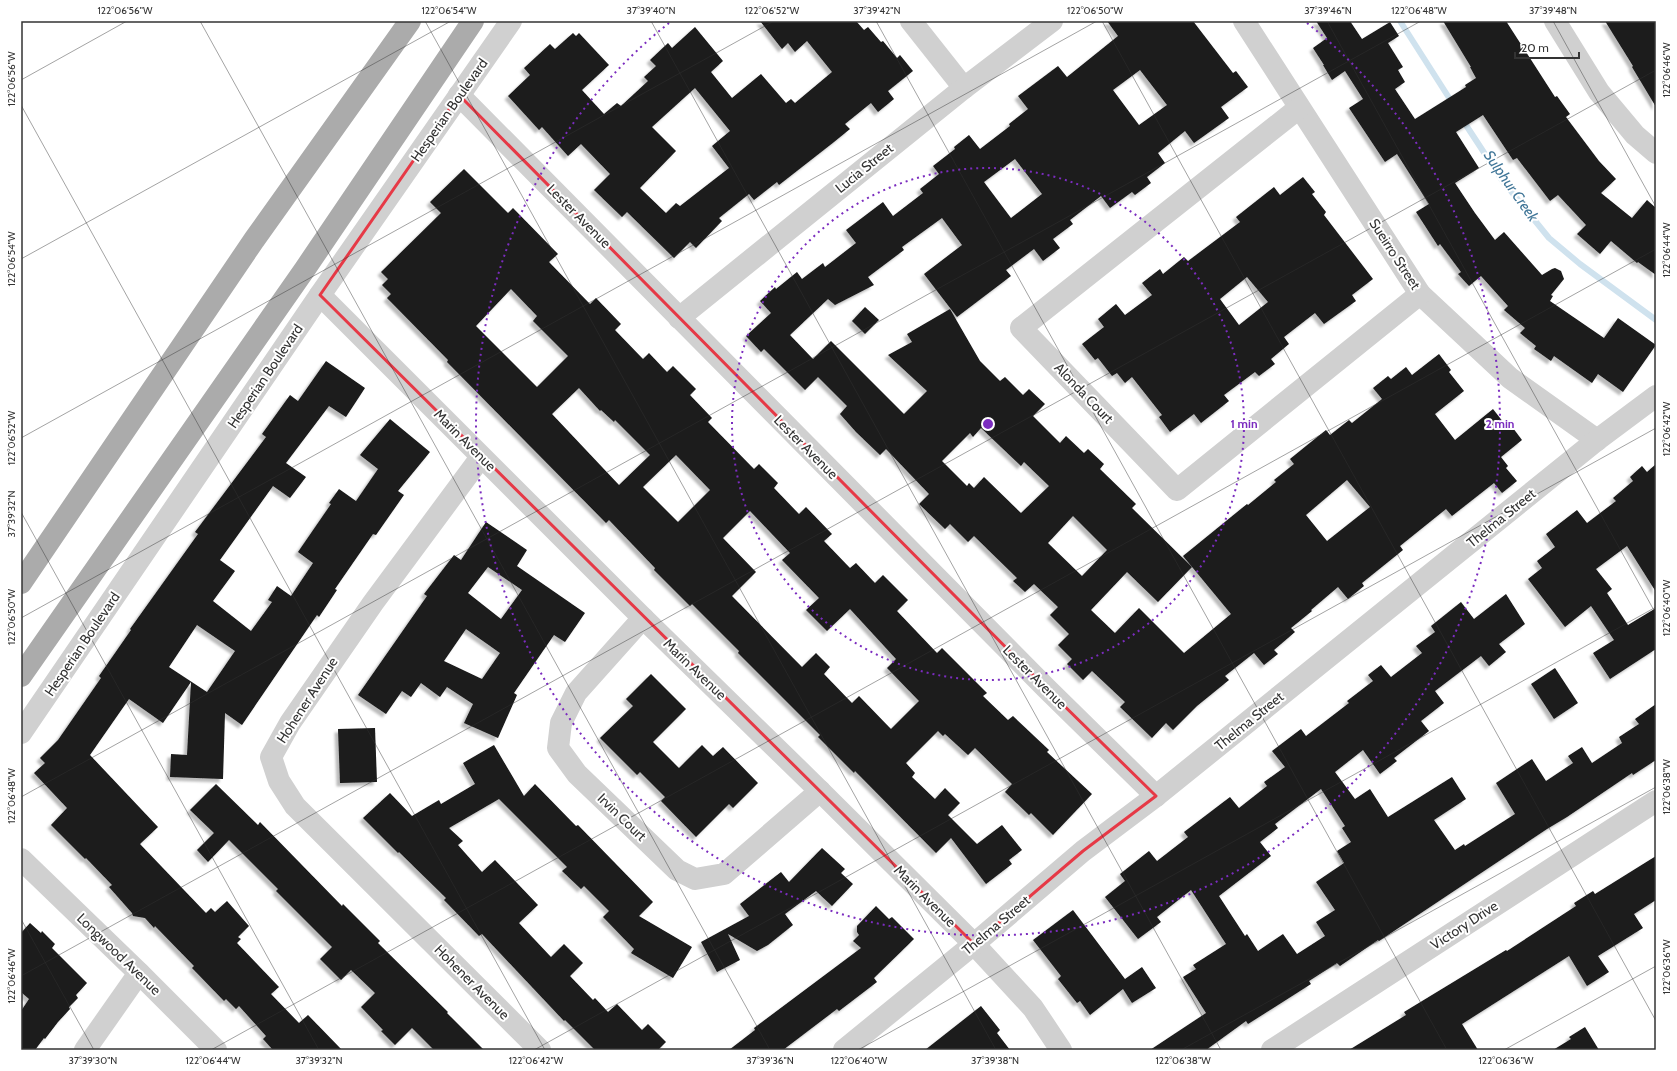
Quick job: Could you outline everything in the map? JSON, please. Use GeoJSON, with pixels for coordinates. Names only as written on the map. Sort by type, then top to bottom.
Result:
{"type":"FeatureCollection","features":[{"type":"Feature","properties":{"kind":"main road"},"geometry":{"type":"LineString","coordinates":[[21,583],[254,240],[410,21]]}},
{"type":"Feature","properties":{"kind":"main road","name":"Hesperian Boulevard"},"geometry":{"type":"LineString","coordinates":[[21,676],[304,269],[473,21]]}},
{"type":"Feature","properties":{"kind":"street","name":"Hesperian Boulevard"},"geometry":{"type":"LineString","coordinates":[[21,733],[320,294],[511,21]]}},
{"type":"Feature","properties":{"kind":"street"},"geometry":{"type":"LineString","coordinates":[[911,21],[964,88]]}},
{"type":"Feature","properties":{"kind":"street","name":"Lucia Street"},"geometry":{"type":"LineString","coordinates":[[679,318],[964,88],[1052,21]]}},
{"type":"Feature","properties":{"kind":"street","name":"Sueirro Street"},"geometry":{"type":"LineString","coordinates":[[1244,21],[1420,294],[1510,378],[1597,440]]}},
{"type":"Feature","properties":{"kind":"street"},"geometry":{"type":"LineString","coordinates":[[1555,21],[1599,92],[1634,134],[1656,153]]}},
{"type":"Feature","properties":{"kind":"street","name":"Lester Avenue"},"geometry":{"type":"LineString","coordinates":[[459,95],[1046,688],[1156,796]]}},
{"type":"Feature","properties":{"kind":"street","name":"Alonda Court"},"geometry":{"type":"LineString","coordinates":[[1299,108],[1021,328],[1177,490],[1420,294]]}},
{"type":"Feature","properties":{"kind":"street","name":"Marin Avenue"},"geometry":{"type":"LineString","coordinates":[[320,294],[642,618],[820,791],[974,944],[1033,1008],[1061,1050]]}},
{"type":"Feature","properties":{"kind":"street","name":"Thelma Street"},"geometry":{"type":"LineString","coordinates":[[844,1050],[974,944],[1083,851],[1156,796],[1597,440],[1656,396]]}},
{"type":"Feature","properties":{"kind":"street","name":"Hohener Avenue"},"geometry":{"type":"LineString","coordinates":[[482,456],[373,603],[290,724],[271,757],[279,781],[295,806],[540,1050]]}},
{"type":"Feature","properties":{"kind":"street","name":"Irvin Court"},"geometry":{"type":"LineString","coordinates":[[642,618],[576,693],[561,723],[558,748],[577,774],[677,870],[695,879],[724,874],[820,791]]}},
{"type":"Feature","properties":{"kind":"street","name":"Victory Drive"},"geometry":{"type":"LineString","coordinates":[[1272,1050],[1656,801]]}},
{"type":"Feature","properties":{"kind":"street","name":"Longwood Avenue"},"geometry":{"type":"LineString","coordinates":[[21,859],[216,1050]]}},
{"type":"Feature","properties":{"kind":"street"},"geometry":{"type":"LineString","coordinates":[[85,1050],[139,973]]}},
{"type":"Feature","properties":{"kind":"highlighted area"},"geometry":{"type":"Polygon","coordinates":[[[459,95],[1046,688],[1156,796],[1083,851],[974,944],[320,295],[459,95]]]}},
{"type":"Feature","properties":{"kind":"building"},"geometry":{"type":"Polygon","coordinates":[[[760,21],[856,21],[864,30],[868,27],[881,42],[883,41],[897,58],[900,55],[913,71],[888,91],[894,99],[878,112],[871,103],[845,124],[850,129],[834,142],[779,185],[777,182],[754,200],[749,194],[719,218],[722,221],[696,248],[690,242],[674,258],[627,212],[622,217],[594,190],[610,174],[581,144],[568,156],[542,127],[539,130],[508,96],[530,75],[524,68],[550,44],[555,49],[573,33],[576,36],[579,33],[609,65],[582,90],[604,114],[617,103],[621,106],[648,81],[644,77],[656,66],[650,60],[668,43],[672,48],[695,27],[723,61],[711,72],[732,98],[761,74],[786,103],[791,99],[795,103],[832,72],[807,41],[795,52],[788,43],[782,49],[760,21]],[[695,88],[652,127],[676,151],[640,188],[666,213],[676,203],[680,206],[729,168],[712,146],[730,131],[695,88]]]}},
{"type":"Feature","properties":{"kind":"building"},"geometry":{"type":"Polygon","coordinates":[[[1107,21],[1193,21],[1233,73],[1236,71],[1248,87],[1221,107],[1229,118],[1194,143],[1185,131],[1158,153],[1165,163],[1147,177],[1151,183],[1135,195],[1132,192],[1110,208],[1101,196],[1070,220],[1073,224],[1053,239],[1060,248],[1043,261],[1034,249],[1006,270],[1011,276],[957,317],[924,274],[962,245],[942,218],[902,247],[904,250],[868,277],[874,285],[835,305],[828,299],[790,335],[813,359],[831,341],[904,414],[927,391],[888,355],[912,342],[907,334],[950,309],[980,361],[1000,381],[1005,377],[1023,395],[1029,389],[1045,404],[1033,416],[1060,443],[1066,436],[1084,453],[1088,449],[1104,464],[1100,469],[1136,504],[1132,508],[1192,567],[1158,602],[1127,572],[1091,610],[1115,633],[1139,608],[1184,653],[1231,614],[1183,556],[1276,482],[1274,480],[1294,464],[1290,459],[1326,430],[1330,435],[1349,420],[1352,423],[1382,399],[1373,388],[1388,376],[1391,379],[1406,367],[1412,375],[1439,354],[1451,370],[1449,372],[1464,391],[1435,414],[1455,440],[1493,409],[1507,427],[1510,424],[1522,440],[1501,457],[1508,466],[1506,468],[1517,481],[1502,493],[1494,483],[1452,516],[1446,509],[1400,546],[1403,550],[1362,583],[1364,586],[1348,599],[1338,587],[1311,610],[1312,611],[1291,628],[1295,632],[1274,650],[1278,654],[1264,665],[1254,653],[1225,676],[1229,680],[1197,706],[1173,730],[1166,723],[1152,738],[1120,707],[1125,702],[1092,671],[1083,680],[1067,664],[1072,659],[1058,645],[1069,634],[1050,615],[1058,607],[1034,584],[1025,592],[1013,581],[1017,578],[974,536],[968,542],[950,524],[945,529],[919,504],[929,494],[886,449],[880,455],[856,432],[840,414],[847,406],[818,377],[805,390],[764,349],[761,352],[746,336],[771,313],[760,301],[775,287],[776,289],[797,272],[802,279],[823,263],[825,267],[856,243],[846,230],[883,202],[893,216],[923,193],[920,189],[939,174],[933,166],[955,149],[954,147],[969,135],[980,149],[1010,126],[1009,124],[1028,109],[1018,96],[1058,66],[1067,77],[1118,36],[1107,21]],[[1140,70],[1113,90],[1139,125],[1167,105],[1140,70]],[[1015,159],[984,182],[1011,218],[1042,194],[1015,159]],[[981,428],[973,437],[970,433],[942,461],[967,486],[969,483],[974,488],[984,477],[1021,513],[1049,486],[1024,462],[1021,466],[981,428]],[[1347,480],[1306,515],[1327,541],[1370,507],[1347,480]],[[1073,516],[1048,543],[1082,576],[1107,550],[1073,516]]]}},
{"type":"Feature","properties":{"kind":"building"},"geometry":{"type":"Polygon","coordinates":[[[1316,21],[1350,21],[1362,39],[1390,22],[1399,36],[1388,43],[1403,67],[1398,70],[1405,82],[1395,89],[1415,119],[1466,87],[1465,85],[1476,78],[1443,21],[1506,21],[1555,97],[1557,96],[1570,114],[1566,117],[1599,161],[1616,179],[1601,193],[1632,218],[1647,200],[1656,208],[1656,275],[1638,262],[1637,263],[1611,241],[1600,254],[1577,234],[1586,225],[1558,195],[1550,201],[1517,158],[1513,160],[1483,115],[1456,132],[1479,168],[1455,183],[1495,240],[1504,232],[1542,275],[1555,268],[1561,271],[1564,279],[1551,295],[1553,296],[1550,301],[1604,338],[1618,318],[1656,345],[1623,392],[1598,374],[1592,383],[1554,356],[1551,361],[1534,349],[1536,346],[1520,333],[1525,328],[1504,310],[1508,306],[1481,276],[1469,286],[1458,274],[1461,272],[1440,244],[1438,246],[1416,212],[1429,204],[1397,154],[1385,162],[1349,108],[1363,99],[1345,71],[1332,80],[1313,48],[1327,38],[1316,21]]]}},
{"type":"Feature","properties":{"kind":"building"},"geometry":{"type":"Polygon","coordinates":[[[1605,21],[1656,21],[1656,107],[1632,67],[1633,66],[1605,21]]]}},
{"type":"Feature","properties":{"kind":"building"},"geometry":{"type":"Polygon","coordinates":[[[464,169],[508,213],[513,208],[558,254],[549,262],[590,304],[596,298],[621,324],[615,330],[643,359],[649,353],[667,372],[673,366],[696,389],[690,395],[712,418],[708,422],[754,469],[759,464],[778,483],[774,488],[799,514],[806,507],[832,534],[824,541],[850,568],[856,563],[875,583],[883,575],[908,600],[897,611],[937,653],[942,648],[987,693],[983,696],[1008,720],[1013,716],[1049,750],[1047,752],[1092,794],[1053,835],[1031,813],[1029,815],[1005,792],[1012,784],[975,748],[968,755],[945,734],[943,736],[938,731],[906,763],[915,773],[912,777],[935,799],[945,788],[960,803],[948,815],[977,844],[1002,825],[1022,850],[1009,860],[1012,864],[986,884],[951,838],[936,853],[855,771],[854,773],[818,737],[820,735],[738,653],[739,651],[692,604],[690,606],[654,570],[655,568],[609,520],[606,523],[447,362],[448,360],[387,298],[391,294],[382,285],[388,279],[381,272],[441,213],[430,202],[464,169]],[[511,289],[476,326],[537,387],[568,356],[533,321],[537,316],[511,289]],[[579,388],[552,414],[619,485],[650,455],[615,420],[614,422],[601,410],[600,411],[579,388]],[[676,455],[643,487],[678,522],[710,490],[676,455]],[[750,511],[723,538],[756,572],[732,596],[802,667],[816,653],[830,667],[824,674],[852,703],[859,696],[891,729],[919,701],[887,668],[896,659],[850,609],[827,631],[806,610],[819,598],[782,560],[790,553],[750,511]]]}},
{"type":"Feature","properties":{"kind":"building"},"geometry":{"type":"Polygon","coordinates":[[[1303,177],[1315,192],[1312,194],[1326,212],[1324,215],[1373,279],[1352,295],[1356,301],[1324,324],[1315,313],[1284,337],[1289,344],[1271,359],[1275,364],[1259,376],[1255,372],[1224,395],[1229,401],[1201,423],[1194,414],[1170,432],[1159,417],[1162,415],[1132,377],[1125,383],[1117,373],[1112,376],[1098,358],[1095,360],[1082,344],[1104,327],[1098,319],[1116,304],[1125,315],[1152,295],[1142,283],[1160,269],[1163,274],[1184,257],[1188,261],[1240,222],[1236,217],[1274,187],[1280,195],[1303,177]],[[1247,277],[1220,299],[1239,325],[1268,302],[1247,277]]]}},
{"type":"Feature","properties":{"kind":"building"},"geometry":{"type":"Polygon","coordinates":[[[865,307],[879,320],[865,334],[852,321],[865,307]]]}},
{"type":"Feature","properties":{"kind":"building"},"geometry":{"type":"Polygon","coordinates":[[[326,361],[365,388],[346,417],[329,406],[286,463],[306,477],[290,498],[273,486],[220,560],[235,571],[213,601],[251,631],[272,602],[268,600],[277,586],[291,596],[313,563],[298,552],[331,504],[329,503],[339,489],[356,501],[378,469],[360,455],[390,419],[430,452],[398,491],[404,495],[376,535],[373,534],[335,589],[337,590],[319,617],[317,615],[242,725],[225,713],[223,779],[170,777],[171,754],[187,755],[191,682],[163,723],[129,699],[90,755],[158,827],[140,844],[206,913],[211,908],[215,912],[227,901],[249,926],[238,937],[241,939],[237,943],[279,987],[271,994],[299,1023],[308,1015],[342,1050],[273,1050],[263,1039],[266,1036],[239,1006],[236,1009],[226,999],[224,1001],[192,968],[194,966],[155,926],[154,928],[145,918],[133,916],[109,887],[112,885],[51,825],[67,808],[34,773],[45,763],[40,758],[58,740],[101,678],[99,676],[131,630],[130,629],[198,534],[195,532],[266,437],[262,434],[290,395],[298,401],[326,361]],[[197,625],[169,667],[207,692],[235,651],[197,625]]]}},
{"type":"Feature","properties":{"kind":"building"},"geometry":{"type":"Polygon","coordinates":[[[1656,464],[1656,592],[1627,546],[1596,569],[1612,589],[1607,593],[1628,625],[1656,608],[1656,649],[1610,679],[1593,653],[1614,640],[1591,606],[1565,627],[1528,579],[1542,568],[1537,561],[1555,547],[1546,534],[1577,510],[1587,523],[1616,501],[1613,498],[1633,481],[1630,477],[1642,466],[1647,472],[1656,464]]]}},
{"type":"Feature","properties":{"kind":"building"},"geometry":{"type":"Polygon","coordinates":[[[486,522],[527,550],[517,566],[585,613],[565,642],[554,635],[514,693],[517,695],[498,738],[464,723],[473,704],[447,687],[440,697],[421,683],[411,697],[402,691],[386,714],[358,695],[427,596],[424,594],[454,555],[461,560],[486,522]],[[488,567],[468,593],[501,619],[522,590],[488,567]],[[466,629],[444,661],[482,679],[500,653],[466,629]]]}},
{"type":"Feature","properties":{"kind":"building"},"geometry":{"type":"Polygon","coordinates":[[[1506,594],[1525,624],[1499,644],[1506,652],[1489,666],[1481,656],[1435,691],[1444,703],[1421,721],[1429,731],[1394,758],[1397,761],[1380,774],[1363,750],[1335,772],[1355,799],[1370,789],[1388,817],[1452,777],[1466,799],[1434,820],[1455,850],[1464,844],[1465,846],[1515,814],[1496,783],[1532,759],[1546,781],[1573,763],[1568,756],[1582,747],[1592,763],[1622,743],[1619,737],[1639,724],[1635,719],[1656,704],[1656,760],[1633,775],[1632,773],[1340,966],[1337,963],[1309,981],[1311,984],[1248,1024],[1246,1021],[1206,1050],[1150,1050],[1206,1013],[1183,977],[1196,969],[1193,965],[1226,944],[1191,890],[1157,917],[1161,922],[1138,939],[1105,897],[1125,881],[1120,874],[1149,851],[1157,861],[1188,837],[1184,832],[1230,797],[1239,808],[1267,786],[1264,782],[1285,767],[1272,751],[1301,729],[1306,736],[1349,703],[1347,701],[1373,681],[1368,675],[1381,665],[1391,677],[1422,653],[1416,646],[1435,632],[1431,626],[1461,602],[1474,619],[1506,594]],[[1321,789],[1275,824],[1278,828],[1260,842],[1271,856],[1219,896],[1245,936],[1247,934],[1258,951],[1283,934],[1297,954],[1325,936],[1316,922],[1335,910],[1316,882],[1344,863],[1337,851],[1351,842],[1342,828],[1345,826],[1321,789]]]}},
{"type":"Feature","properties":{"kind":"building"},"geometry":{"type":"Polygon","coordinates":[[[1555,668],[1578,703],[1554,719],[1531,684],[1555,668]]]}},
{"type":"Feature","properties":{"kind":"building"},"geometry":{"type":"Polygon","coordinates":[[[651,674],[686,709],[653,742],[679,768],[702,745],[713,756],[723,747],[758,783],[733,808],[729,804],[696,837],[661,801],[665,797],[640,772],[637,775],[600,738],[633,706],[626,699],[651,674]]]}},
{"type":"Feature","properties":{"kind":"building"},"geometry":{"type":"Polygon","coordinates":[[[375,728],[377,782],[340,783],[338,729],[375,728]]]}},
{"type":"Feature","properties":{"kind":"building"},"geometry":{"type":"Polygon","coordinates":[[[494,745],[524,796],[535,784],[576,826],[578,825],[653,902],[639,916],[692,947],[673,978],[631,953],[634,949],[603,917],[609,911],[584,886],[581,889],[562,871],[567,867],[499,799],[449,828],[463,841],[458,845],[482,872],[495,860],[538,905],[519,923],[551,957],[564,944],[583,963],[570,976],[593,1000],[595,998],[608,1012],[617,1004],[642,1030],[648,1024],[666,1042],[658,1050],[595,1050],[565,1020],[564,1021],[482,934],[479,936],[444,900],[446,898],[363,818],[390,793],[412,816],[439,800],[441,804],[475,784],[463,763],[494,745]]]}},
{"type":"Feature","properties":{"kind":"building"},"geometry":{"type":"Polygon","coordinates":[[[216,784],[258,825],[260,822],[342,906],[343,904],[380,941],[378,943],[484,1050],[434,1050],[412,1028],[395,1045],[361,1007],[375,993],[351,970],[341,980],[320,959],[332,947],[276,891],[278,889],[229,840],[208,862],[197,850],[214,833],[190,810],[216,784]]]}},
{"type":"Feature","properties":{"kind":"building"},"geometry":{"type":"Polygon","coordinates":[[[822,848],[845,869],[841,873],[853,884],[832,906],[816,891],[785,914],[793,925],[768,945],[757,951],[728,934],[740,960],[717,972],[701,942],[749,916],[740,904],[781,872],[789,882],[822,848]]]}},
{"type":"Feature","properties":{"kind":"building"},"geometry":{"type":"Polygon","coordinates":[[[1656,856],[1656,900],[1634,914],[1643,928],[1598,956],[1609,972],[1587,986],[1569,956],[1462,1024],[1478,1050],[1349,1050],[1406,1015],[1404,1012],[1506,950],[1507,951],[1576,906],[1574,903],[1593,891],[1595,894],[1656,856]]]}},
{"type":"Feature","properties":{"kind":"building"},"geometry":{"type":"Polygon","coordinates":[[[876,906],[889,919],[892,917],[914,939],[874,978],[877,982],[839,1011],[837,1009],[783,1050],[729,1050],[755,1030],[754,1028],[861,948],[853,941],[859,935],[857,932],[857,926],[876,906]]]}},
{"type":"Feature","properties":{"kind":"building"},"geometry":{"type":"Polygon","coordinates":[[[1073,910],[1125,979],[1142,967],[1156,988],[1132,1003],[1123,989],[1090,1015],[1080,1001],[1077,1003],[1058,979],[1061,976],[1033,940],[1073,910]]]}},
{"type":"Feature","properties":{"kind":"building"},"geometry":{"type":"Polygon","coordinates":[[[30,923],[41,933],[42,931],[55,944],[52,948],[87,983],[76,995],[78,998],[69,1007],[70,1009],[35,1050],[21,1050],[21,1011],[29,999],[21,992],[21,933],[30,923]]]}},
{"type":"Feature","properties":{"kind":"building"},"geometry":{"type":"Polygon","coordinates":[[[981,1006],[1000,1030],[997,1033],[1010,1050],[925,1050],[981,1006]]]}},
{"type":"Feature","properties":{"kind":"building"},"geometry":{"type":"Polygon","coordinates":[[[1585,1027],[1599,1050],[1553,1050],[1571,1039],[1569,1037],[1585,1027]]]}},
{"type":"Feature","properties":{"kind":"waterway","name":"Sulphur Creek"},"geometry":{"type":"LineString","coordinates":[[1400,21],[1453,104]]}},
{"type":"Feature","properties":{"kind":"waterway","name":"Sulphur Creek"},"geometry":{"type":"LineString","coordinates":[[1462,119],[1502,180],[1549,238],[1580,264],[1656,320]]}}]}
